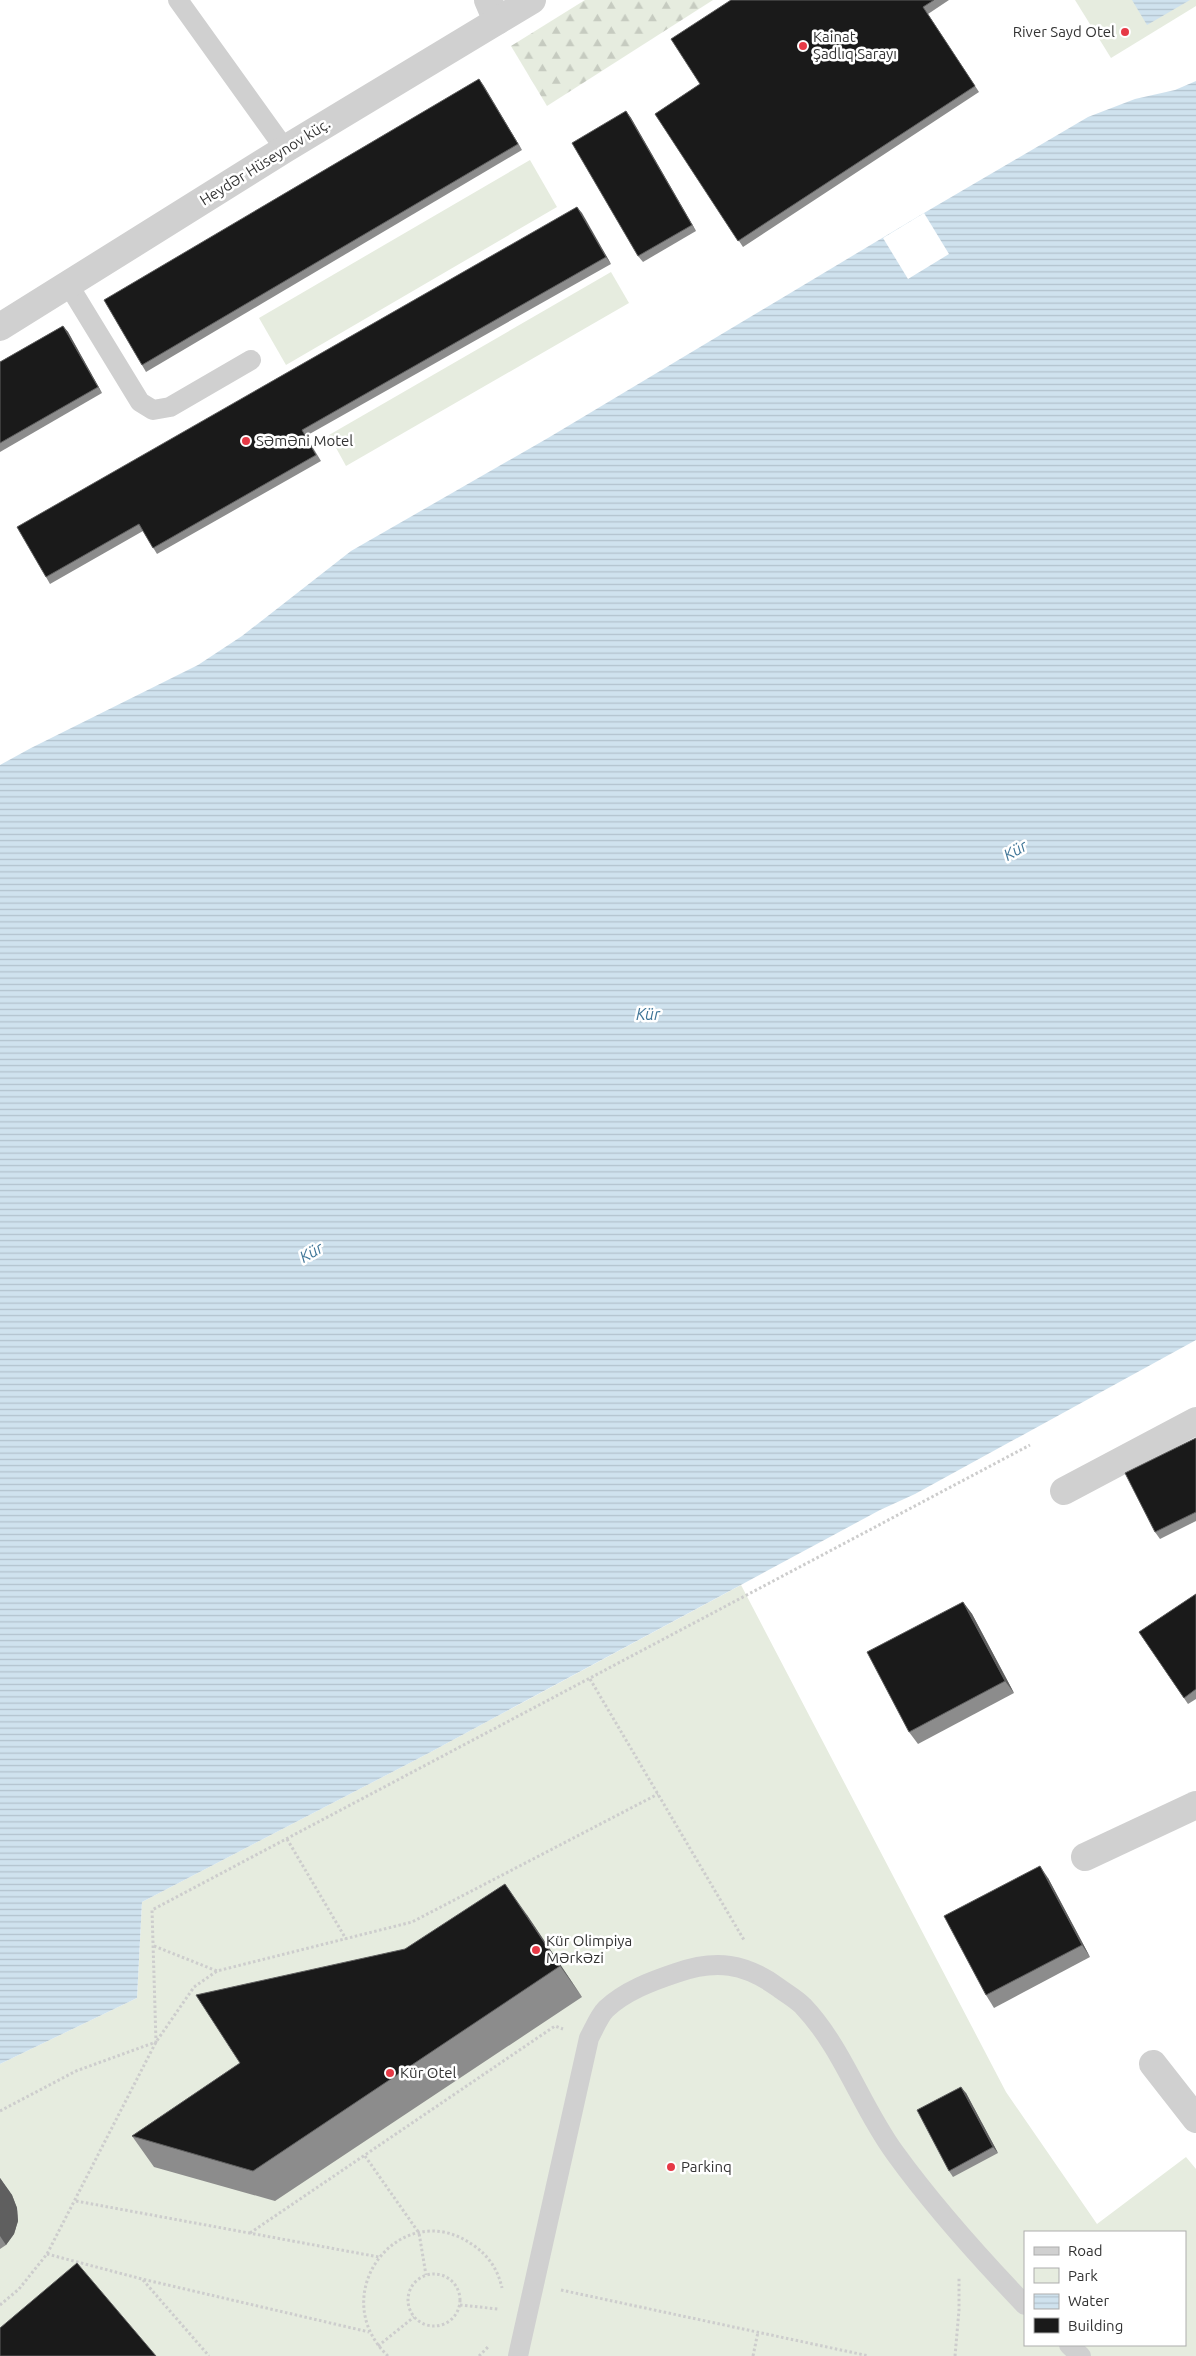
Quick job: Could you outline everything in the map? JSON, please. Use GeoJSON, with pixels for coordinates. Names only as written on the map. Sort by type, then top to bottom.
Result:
{"type":"FeatureCollection","features":[{"type":"Feature","properties":{"kind":"street","name":"Heydər Hüseynov küç."},"geometry":{"type":"LineString","coordinates":[[0,327],[285,149],[492,11],[532,0]]}},
{"type":"Feature","properties":{"kind":"street"},"geometry":{"type":"LineString","coordinates":[[1064,1491],[1196,1421]]}},
{"type":"Feature","properties":{"kind":"street"},"geometry":{"type":"LineString","coordinates":[[1085,1857],[1196,1805]]}},
{"type":"Feature","properties":{"kind":"street"},"geometry":{"type":"LineString","coordinates":[[1153,2064],[1196,2119]]}},
{"type":"Feature","properties":{"kind":"lane"},"geometry":{"type":"LineString","coordinates":[[178,0],[285,149]]}},
{"type":"Feature","properties":{"kind":"lane"},"geometry":{"type":"LineString","coordinates":[[68,284],[140,402],[153,410],[170,407],[251,360]]}},
{"type":"Feature","properties":{"kind":"lane"},"geometry":{"type":"LineString","coordinates":[[518,2356],[589,2038],[606,2010],[630,1992],[657,1979],[689,1968],[713,1965],[742,1967],[767,1979],[802,2005],[825,2033],[893,2151],[959,2233],[1024,2304]]}},
{"type":"Feature","properties":{"kind":"lane"},"geometry":{"type":"LineString","coordinates":[[1070,2346],[1081,2356]]}},
{"type":"Feature","properties":{"kind":"path"},"geometry":{"type":"LineString","coordinates":[[156,2042],[152,1910],[1030,1445]]}},
{"type":"Feature","properties":{"kind":"path"},"geometry":{"type":"LineString","coordinates":[[590,1679],[767,1979]]}},
{"type":"Feature","properties":{"kind":"path"},"geometry":{"type":"LineString","coordinates":[[0,2305],[19,2289],[47,2254],[76,2201],[156,2042],[194,1987],[217,1971],[412,1922],[658,1794]]}},
{"type":"Feature","properties":{"kind":"path"},"geometry":{"type":"LineString","coordinates":[[287,1839],[346,1939]]}},
{"type":"Feature","properties":{"kind":"path"},"geometry":{"type":"LineString","coordinates":[[154,1946],[217,1971]]}},
{"type":"Feature","properties":{"kind":"path"},"geometry":{"type":"LineString","coordinates":[[250,2234],[555,2026],[589,2038]]}},
{"type":"Feature","properties":{"kind":"path"},"geometry":{"type":"LineString","coordinates":[[0,2111],[76,2071],[156,2042]]}},
{"type":"Feature","properties":{"kind":"path"},"geometry":{"type":"LineString","coordinates":[[365,2156],[419,2233],[426,2275]]}},
{"type":"Feature","properties":{"kind":"path"},"geometry":{"type":"LineString","coordinates":[[76,2201],[379,2257]]}},
{"type":"Feature","properties":{"kind":"path"},"geometry":{"type":"LineString","coordinates":[[388,2356],[378,2346],[370,2332],[362,2302],[370,2271],[379,2257],[404,2238],[419,2233],[436,2231],[452,2234],[481,2250],[492,2262]]}},
{"type":"Feature","properties":{"kind":"path"},"geometry":{"type":"LineString","coordinates":[[955,2356],[959,2310],[959,2233]]}},
{"type":"Feature","properties":{"kind":"path"},"geometry":{"type":"LineString","coordinates":[[47,2254],[142,2279],[370,2332]]}},
{"type":"Feature","properties":{"kind":"path"},"geometry":{"type":"LineString","coordinates":[[426,2275],[441,2275],[455,2283],[461,2297],[460,2305],[452,2320],[437,2327],[420,2323],[414,2317],[408,2302],[409,2293],[412,2286],[426,2275]]}},
{"type":"Feature","properties":{"kind":"path"},"geometry":{"type":"LineString","coordinates":[[500,2277],[869,2356]]}},
{"type":"Feature","properties":{"kind":"path"},"geometry":{"type":"LineString","coordinates":[[142,2279],[209,2356]]}},
{"type":"Feature","properties":{"kind":"path"},"geometry":{"type":"LineString","coordinates":[[460,2305],[504,2310]]}},
{"type":"Feature","properties":{"kind":"path"},"geometry":{"type":"LineString","coordinates":[[378,2346],[414,2317]]}},
{"type":"Feature","properties":{"kind":"path"},"geometry":{"type":"LineString","coordinates":[[753,2356],[758,2332]]}},
{"type":"Feature","properties":{"kind":"green space"},"geometry":{"type":"Polygon","coordinates":[[[585,0],[713,0],[547,106],[511,46],[585,0]]]}},
{"type":"Feature","properties":{"kind":"green space","name":"River Sayd Otel"},"geometry":{"type":"Polygon","coordinates":[[[1075,0],[1196,0],[1196,6],[1111,58],[1075,0]]]}},
{"type":"Feature","properties":{"kind":"green space"},"geometry":{"type":"Polygon","coordinates":[[[530,160],[557,207],[286,365],[259,318],[530,160]]]}},
{"type":"Feature","properties":{"kind":"green space"},"geometry":{"type":"Polygon","coordinates":[[[611,272],[629,303],[346,466],[329,435],[611,272]]]}},
{"type":"Feature","properties":{"kind":"green space","name":"Kür Olimpiya Mərkəzi"},"geometry":{"type":"Polygon","coordinates":[[[741,1585],[1006,2092],[1097,2224],[1186,2157],[1196,2169],[1196,2356],[0,2356],[0,2064],[137,1998],[142,1902],[427,1754],[741,1585]]]}},
{"type":"Feature","properties":{"kind":"water"},"geometry":{"type":"Polygon","coordinates":[[[1132,0],[1190,0],[1147,25],[1132,0]]]}},
{"type":"Feature","properties":{"kind":"water","name":"Kür"},"geometry":{"type":"Polygon","coordinates":[[[1196,81],[1196,1340],[915,1494],[880,1510],[427,1754],[142,1902],[137,1998],[0,2064],[0,765],[198,665],[242,636],[351,551],[548,438],[1088,117],[1135,99],[1175,90],[1196,81]]]}},
{"type":"Feature","properties":{"kind":"pier"},"geometry":{"type":"Polygon","coordinates":[[[924,213],[949,254],[908,279],[883,238],[924,213]]]}},
{"type":"Feature","properties":{"kind":"building"},"geometry":{"type":"Polygon","coordinates":[[[731,0],[934,0],[923,7],[975,86],[738,241],[655,114],[700,84],[671,39],[731,0]]]}},
{"type":"Feature","properties":{"kind":"building"},"geometry":{"type":"Polygon","coordinates":[[[479,79],[518,144],[142,365],[104,300],[479,79]]]}},
{"type":"Feature","properties":{"kind":"building"},"geometry":{"type":"Polygon","coordinates":[[[626,111],[692,225],[638,256],[572,143],[626,111]]]}},
{"type":"Feature","properties":{"kind":"building"},"geometry":{"type":"Polygon","coordinates":[[[577,207],[606,257],[302,430],[316,455],[153,548],[139,524],[46,577],[17,527],[577,207]]]}},
{"type":"Feature","properties":{"kind":"building"},"geometry":{"type":"Polygon","coordinates":[[[63,326],[98,387],[0,443],[0,362],[63,326]]]}},
{"type":"Feature","properties":{"kind":"building"},"geometry":{"type":"Polygon","coordinates":[[[1196,1438],[1196,1512],[1155,1532],[1125,1473],[1196,1438]]]}},
{"type":"Feature","properties":{"kind":"building"},"geometry":{"type":"Polygon","coordinates":[[[1196,1594],[1196,1689],[1184,1698],[1139,1632],[1196,1594]]]}},
{"type":"Feature","properties":{"kind":"building"},"geometry":{"type":"Polygon","coordinates":[[[963,1602],[1005,1681],[909,1732],[867,1652],[963,1602]]]}},
{"type":"Feature","properties":{"kind":"building"},"geometry":{"type":"Polygon","coordinates":[[[1040,1866],[1082,1945],[986,1995],[944,1916],[1040,1866]]]}},
{"type":"Feature","properties":{"kind":"building"},"geometry":{"type":"Polygon","coordinates":[[[505,1884],[560,1966],[253,2171],[132,2136],[240,2063],[196,1995],[405,1949],[505,1884]]]}},
{"type":"Feature","properties":{"kind":"building"},"geometry":{"type":"Polygon","coordinates":[[[961,2087],[993,2147],[949,2171],[917,2110],[961,2087]]]}},
{"type":"Feature","properties":{"kind":"building"},"geometry":{"type":"Polygon","coordinates":[[[77,2263],[156,2356],[0,2356],[0,2328],[77,2263]]]}},
{"type":"Feature","properties":{"kind":"place","name":"River Sayd Otel"},"geometry":{"type":"Point","coordinates":[1125,32]}},
{"type":"Feature","properties":{"kind":"place","name":"Kainat Şadlıq Sarayı"},"geometry":{"type":"Point","coordinates":[803,46]}},
{"type":"Feature","properties":{"kind":"place","name":"Səməni Motel"},"geometry":{"type":"Point","coordinates":[246,441]}},
{"type":"Feature","properties":{"kind":"place","name":"Kür Olimpiya Mərkəzi"},"geometry":{"type":"Point","coordinates":[536,1950]}},
{"type":"Feature","properties":{"kind":"place","name":"Kür Otel"},"geometry":{"type":"Point","coordinates":[390,2073]}},
{"type":"Feature","properties":{"kind":"place","name":"Parkinq"},"geometry":{"type":"Point","coordinates":[671,2167]}}]}
